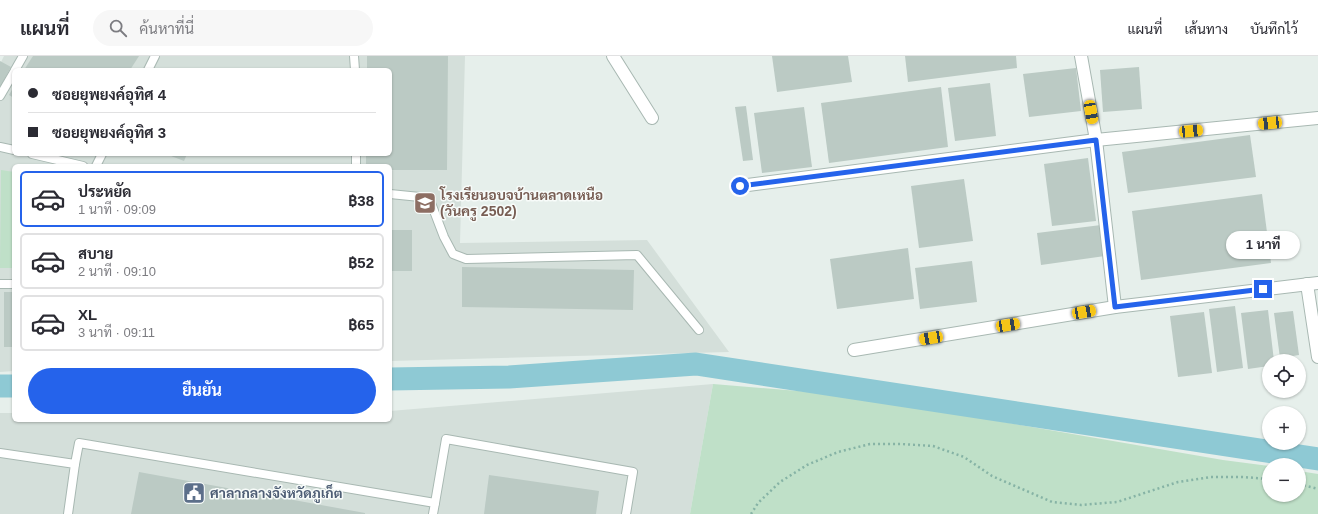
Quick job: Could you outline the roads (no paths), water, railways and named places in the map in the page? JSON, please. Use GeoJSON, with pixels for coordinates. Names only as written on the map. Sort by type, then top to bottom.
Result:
{"type":"FeatureCollection","features":[{"type":"Feature","properties":{"kind":"street"},"geometry":{"type":"LineString","coordinates":[[613,56],[652,118]]}},
{"type":"Feature","properties":{"kind":"street"},"geometry":{"type":"LineString","coordinates":[[1081,56],[1096,140],[1115,307]]}},
{"type":"Feature","properties":{"kind":"street"},"geometry":{"type":"LineString","coordinates":[[740,186],[1096,140],[1318,118]]}},
{"type":"Feature","properties":{"kind":"street"},"geometry":{"type":"LineString","coordinates":[[854,350],[1115,307],[1313,283],[1318,357]]}},
{"type":"Feature","properties":{"kind":"lane"},"geometry":{"type":"LineString","coordinates":[[17,68],[23,56]]}},
{"type":"Feature","properties":{"kind":"lane"},"geometry":{"type":"LineString","coordinates":[[149,68],[155,56]]}},
{"type":"Feature","properties":{"kind":"lane"},"geometry":{"type":"LineString","coordinates":[[354,56],[355,68]]}},
{"type":"Feature","properties":{"kind":"lane"},"geometry":{"type":"LineString","coordinates":[[0,96],[12,76]]}},
{"type":"Feature","properties":{"kind":"lane"},"geometry":{"type":"LineString","coordinates":[[0,147],[12,150]]}},
{"type":"Feature","properties":{"kind":"lane"},"geometry":{"type":"LineString","coordinates":[[40,156],[74,164]]}},
{"type":"Feature","properties":{"kind":"lane"},"geometry":{"type":"LineString","coordinates":[[392,194],[420,197],[431,203],[444,237],[453,254],[458,257],[637,255],[699,330]]}},
{"type":"Feature","properties":{"kind":"lane"},"geometry":{"type":"LineString","coordinates":[[0,284],[12,284]]}},
{"type":"Feature","properties":{"kind":"lane"},"geometry":{"type":"LineString","coordinates":[[433,514],[446,439],[633,472],[626,514]]}},
{"type":"Feature","properties":{"kind":"lane"},"geometry":{"type":"LineString","coordinates":[[68,514],[79,443],[435,503]]}},
{"type":"Feature","properties":{"kind":"lane"},"geometry":{"type":"LineString","coordinates":[[0,453],[75,464]]}},
{"type":"Feature","properties":{"kind":"waterway"},"geometry":{"type":"LineString","coordinates":[[392,379],[509,377],[696,364],[1318,459]]}},
{"type":"Feature","properties":{"kind":"waterway"},"geometry":{"type":"LineString","coordinates":[[0,386],[12,386]]}},
{"type":"Feature","properties":{"kind":"place","name":"โรงเรียนอบจบ้านตลาดเหนือ (วันครู 2502)"},"geometry":{"type":"Point","coordinates":[425,203]}},
{"type":"Feature","properties":{"kind":"place","name":"ศาลากลางจังหวัดภูเก็ต"},"geometry":{"type":"Point","coordinates":[194,493]}}]}
